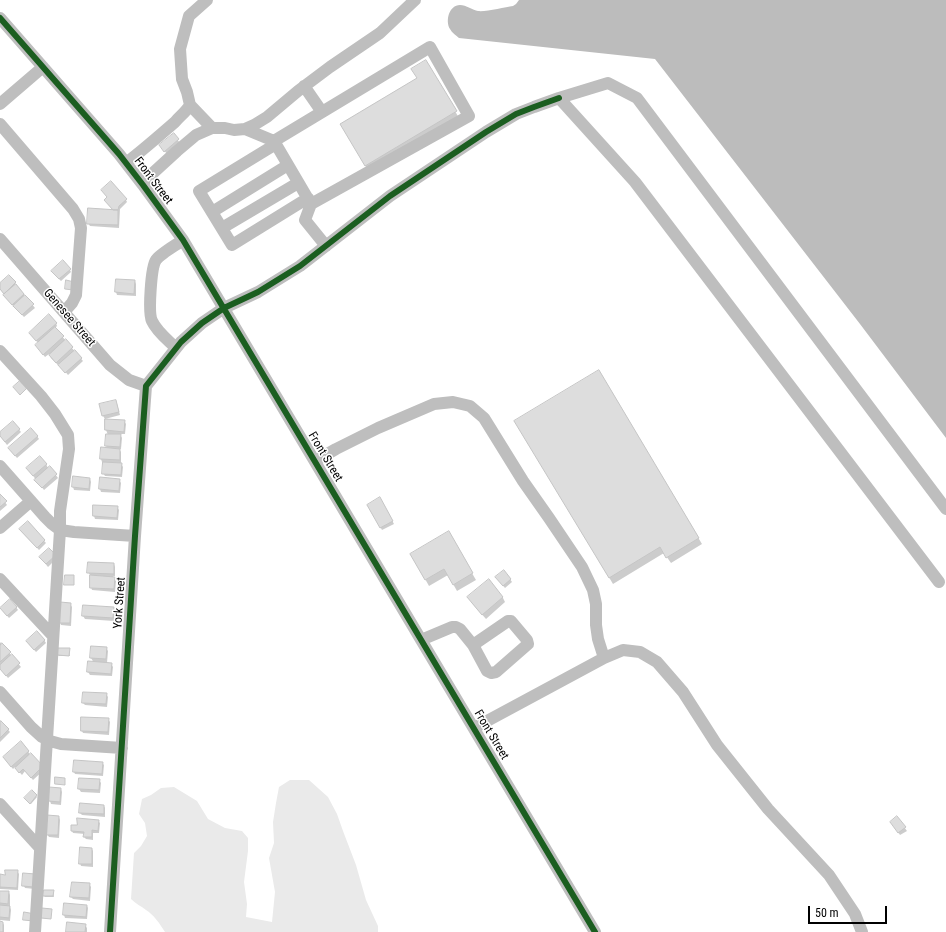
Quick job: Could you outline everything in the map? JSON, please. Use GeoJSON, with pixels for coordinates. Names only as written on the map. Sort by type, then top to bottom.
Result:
{"type":"FeatureCollection","features":[{"type":"Feature","properties":{"kind":"street"},"geometry":{"type":"LineString","coordinates":[[207,0],[189,16],[180,49],[182,79],[190,105],[212,128]]}},
{"type":"Feature","properties":{"kind":"street"},"geometry":{"type":"LineString","coordinates":[[142,183],[176,151],[196,135],[212,128],[234,130],[245,129],[267,117],[304,86],[380,33],[415,0]]}},
{"type":"Feature","properties":{"kind":"street","name":"Front Street"},"geometry":{"type":"LineString","coordinates":[[0,18],[126,163],[183,240],[595,932]]}},
{"type":"Feature","properties":{"kind":"street"},"geometry":{"type":"LineString","coordinates":[[430,47],[469,116],[309,201],[232,245],[199,191],[275,143],[322,112],[430,47]]}},
{"type":"Feature","properties":{"kind":"street"},"geometry":{"type":"LineString","coordinates":[[0,104],[43,67]]}},
{"type":"Feature","properties":{"kind":"street"},"geometry":{"type":"LineString","coordinates":[[146,386],[181,342],[202,323],[224,308],[258,292],[300,266],[390,196],[486,132],[516,114],[559,98],[608,83],[637,98],[946,509]]}},
{"type":"Feature","properties":{"kind":"street"},"geometry":{"type":"LineString","coordinates":[[304,86],[322,112]]}},
{"type":"Feature","properties":{"kind":"street"},"geometry":{"type":"LineString","coordinates":[[559,98],[635,182],[939,582]]}},
{"type":"Feature","properties":{"kind":"street"},"geometry":{"type":"LineString","coordinates":[[126,163],[169,128],[190,105]]}},
{"type":"Feature","properties":{"kind":"street"},"geometry":{"type":"LineString","coordinates":[[0,124],[73,209],[79,219],[81,228],[76,295],[72,303],[64,312]]}},
{"type":"Feature","properties":{"kind":"street"},"geometry":{"type":"LineString","coordinates":[[245,129],[275,143],[309,201],[305,220],[326,246]]}},
{"type":"Feature","properties":{"kind":"street"},"geometry":{"type":"LineString","coordinates":[[212,212],[288,165]]}},
{"type":"Feature","properties":{"kind":"street"},"geometry":{"type":"LineString","coordinates":[[222,228],[298,183]]}},
{"type":"Feature","properties":{"kind":"street","name":"Genesee Street"},"geometry":{"type":"LineString","coordinates":[[0,239],[110,365],[129,380],[146,386]]}},
{"type":"Feature","properties":{"kind":"street"},"geometry":{"type":"LineString","coordinates":[[176,348],[157,329],[151,320],[150,309],[153,268],[156,260],[183,240]]}},
{"type":"Feature","properties":{"kind":"street"},"geometry":{"type":"LineString","coordinates":[[0,351],[41,396],[55,414],[68,435],[69,449],[60,511],[35,932]]}},
{"type":"Feature","properties":{"kind":"street","name":"York Street"},"geometry":{"type":"LineString","coordinates":[[110,932],[146,386]]}},
{"type":"Feature","properties":{"kind":"street"},"geometry":{"type":"LineString","coordinates":[[315,461],[378,428],[434,404],[453,402],[470,406],[484,418],[523,481],[582,567],[593,590],[596,604],[598,639],[604,658]]}},
{"type":"Feature","properties":{"kind":"street"},"geometry":{"type":"LineString","coordinates":[[0,466],[52,524],[60,530],[136,536]]}},
{"type":"Feature","properties":{"kind":"street"},"geometry":{"type":"LineString","coordinates":[[0,528],[31,501]]}},
{"type":"Feature","properties":{"kind":"street"},"geometry":{"type":"LineString","coordinates":[[0,579],[53,636]]}},
{"type":"Feature","properties":{"kind":"street"},"geometry":{"type":"LineString","coordinates":[[421,640],[452,627],[456,627],[460,629],[472,645],[487,671],[491,673],[496,672],[528,644],[527,640],[511,621],[508,621],[472,645]]}},
{"type":"Feature","properties":{"kind":"street"},"geometry":{"type":"LineString","coordinates":[[474,728],[604,658],[623,650],[640,652],[657,662],[683,692],[717,745],[764,803],[829,875],[856,914],[862,932]]}},
{"type":"Feature","properties":{"kind":"street"},"geometry":{"type":"LineString","coordinates":[[0,692],[31,727],[47,739],[61,744],[122,748]]}},
{"type":"Feature","properties":{"kind":"street"},"geometry":{"type":"LineString","coordinates":[[0,804],[40,848]]}},
{"type":"Feature","properties":{"kind":"shaded area"},"geometry":{"type":"Polygon","coordinates":[[[519,0],[946,0],[946,438],[860,324],[655,59],[459,38],[450,29],[448,22],[449,14],[456,6],[462,5],[478,11],[486,11],[513,6],[519,0]]]}},
{"type":"Feature","properties":{"kind":"shaded area"},"geometry":{"type":"Polygon","coordinates":[[[290,780],[309,780],[328,797],[337,814],[356,865],[366,900],[378,926],[378,932],[165,932],[152,914],[131,899],[134,853],[141,846],[147,836],[145,823],[139,814],[142,799],[161,788],[174,787],[197,801],[208,819],[225,828],[242,831],[248,838],[244,882],[247,904],[246,917],[272,922],[275,892],[269,858],[274,843],[273,822],[279,787],[290,780]]]}},
{"type":"Feature","properties":{"kind":"building"},"geometry":{"type":"Polygon","coordinates":[[[426,60],[457,111],[365,166],[340,124],[417,78],[411,69],[426,60]]]}},
{"type":"Feature","properties":{"kind":"building"},"geometry":{"type":"Polygon","coordinates":[[[174,133],[179,139],[164,152],[159,145],[174,133]]]}},
{"type":"Feature","properties":{"kind":"building"},"geometry":{"type":"Polygon","coordinates":[[[111,181],[127,199],[119,206],[118,210],[113,210],[104,200],[107,197],[101,190],[111,181]]]}},
{"type":"Feature","properties":{"kind":"building"},"geometry":{"type":"Polygon","coordinates":[[[88,208],[118,210],[118,225],[87,224],[88,208]]]}},
{"type":"Feature","properties":{"kind":"building"},"geometry":{"type":"Polygon","coordinates":[[[63,260],[71,269],[59,279],[51,271],[63,260]]]}},
{"type":"Feature","properties":{"kind":"building"},"geometry":{"type":"Polygon","coordinates":[[[9,275],[16,282],[4,294],[0,289],[0,283],[9,275]]]}},
{"type":"Feature","properties":{"kind":"building"},"geometry":{"type":"Polygon","coordinates":[[[116,279],[135,280],[134,294],[115,292],[116,279]]]}},
{"type":"Feature","properties":{"kind":"building"},"geometry":{"type":"Polygon","coordinates":[[[66,280],[74,282],[73,290],[65,289],[66,280]]]}},
{"type":"Feature","properties":{"kind":"building"},"geometry":{"type":"Polygon","coordinates":[[[16,284],[24,294],[12,305],[3,295],[16,284]]]}},
{"type":"Feature","properties":{"kind":"building"},"geometry":{"type":"Polygon","coordinates":[[[25,295],[34,304],[22,315],[13,306],[25,295]]]}},
{"type":"Feature","properties":{"kind":"building"},"geometry":{"type":"Polygon","coordinates":[[[49,314],[57,323],[36,341],[29,333],[49,314]]]}},
{"type":"Feature","properties":{"kind":"building"},"geometry":{"type":"Polygon","coordinates":[[[55,327],[64,336],[43,355],[35,345],[55,327]]]}},
{"type":"Feature","properties":{"kind":"building"},"geometry":{"type":"Polygon","coordinates":[[[66,339],[73,347],[56,363],[49,355],[66,339]]]}},
{"type":"Feature","properties":{"kind":"building"},"geometry":{"type":"Polygon","coordinates":[[[75,350],[82,358],[65,373],[58,365],[75,350]]]}},
{"type":"Feature","properties":{"kind":"building"},"geometry":{"type":"Polygon","coordinates":[[[599,370],[699,538],[666,558],[660,547],[609,578],[514,421],[599,370]]]}},
{"type":"Feature","properties":{"kind":"building"},"geometry":{"type":"Polygon","coordinates":[[[21,380],[27,388],[20,395],[13,387],[21,380]]]}},
{"type":"Feature","properties":{"kind":"building"},"geometry":{"type":"Polygon","coordinates":[[[116,400],[119,412],[102,416],[99,404],[116,400]]]}},
{"type":"Feature","properties":{"kind":"building"},"geometry":{"type":"Polygon","coordinates":[[[105,419],[125,420],[124,432],[105,430],[105,419]]]}},
{"type":"Feature","properties":{"kind":"building"},"geometry":{"type":"Polygon","coordinates":[[[13,421],[20,429],[5,442],[0,436],[0,432],[13,421]]]}},
{"type":"Feature","properties":{"kind":"building"},"geometry":{"type":"Polygon","coordinates":[[[31,428],[38,436],[15,456],[8,448],[31,428]]]}},
{"type":"Feature","properties":{"kind":"building"},"geometry":{"type":"Polygon","coordinates":[[[106,434],[121,434],[120,447],[105,446],[106,434]]]}},
{"type":"Feature","properties":{"kind":"building"},"geometry":{"type":"Polygon","coordinates":[[[101,447],[120,449],[120,460],[100,459],[101,447]]]}},
{"type":"Feature","properties":{"kind":"building"},"geometry":{"type":"Polygon","coordinates":[[[40,456],[47,464],[33,476],[26,468],[40,456]]]}},
{"type":"Feature","properties":{"kind":"building"},"geometry":{"type":"Polygon","coordinates":[[[103,462],[122,463],[121,475],[102,474],[103,462]]]}},
{"type":"Feature","properties":{"kind":"building"},"geometry":{"type":"Polygon","coordinates":[[[50,466],[57,474],[42,488],[34,480],[50,466]]]}},
{"type":"Feature","properties":{"kind":"building"},"geometry":{"type":"Polygon","coordinates":[[[73,476],[90,478],[89,489],[72,487],[73,476]]]}},
{"type":"Feature","properties":{"kind":"building"},"geometry":{"type":"Polygon","coordinates":[[[100,477],[120,479],[119,491],[99,489],[100,477]]]}},
{"type":"Feature","properties":{"kind":"building"},"geometry":{"type":"Polygon","coordinates":[[[0,494],[7,501],[0,507],[0,494]]]}},
{"type":"Feature","properties":{"kind":"building"},"geometry":{"type":"Polygon","coordinates":[[[380,497],[393,521],[380,528],[367,505],[380,497]]]}},
{"type":"Feature","properties":{"kind":"building"},"geometry":{"type":"Polygon","coordinates":[[[93,505],[118,506],[117,518],[93,516],[93,505]]]}},
{"type":"Feature","properties":{"kind":"building"},"geometry":{"type":"Polygon","coordinates":[[[28,521],[45,540],[37,548],[19,529],[28,521]]]}},
{"type":"Feature","properties":{"kind":"building"},"geometry":{"type":"Polygon","coordinates":[[[449,531],[473,573],[453,585],[444,569],[425,580],[410,554],[449,531]]]}},
{"type":"Feature","properties":{"kind":"building"},"geometry":{"type":"Polygon","coordinates":[[[49,548],[56,555],[46,564],[39,557],[49,548]]]}},
{"type":"Feature","properties":{"kind":"building"},"geometry":{"type":"Polygon","coordinates":[[[88,562],[114,563],[114,574],[87,573],[88,562]]]}},
{"type":"Feature","properties":{"kind":"building"},"geometry":{"type":"Polygon","coordinates":[[[504,570],[511,579],[503,586],[495,577],[504,570]]]}},
{"type":"Feature","properties":{"kind":"building"},"geometry":{"type":"Polygon","coordinates":[[[65,575],[74,575],[74,585],[64,585],[65,575]]]}},
{"type":"Feature","properties":{"kind":"building"},"geometry":{"type":"Polygon","coordinates":[[[90,575],[115,577],[114,589],[90,588],[90,575]]]}},
{"type":"Feature","properties":{"kind":"building"},"geometry":{"type":"Polygon","coordinates":[[[489,579],[503,597],[482,615],[467,597],[489,579]]]}},
{"type":"Feature","properties":{"kind":"building"},"geometry":{"type":"Polygon","coordinates":[[[10,599],[17,607],[7,616],[0,608],[10,599]]]}},
{"type":"Feature","properties":{"kind":"building"},"geometry":{"type":"Polygon","coordinates":[[[60,602],[71,603],[70,623],[59,623],[60,602]]]}},
{"type":"Feature","properties":{"kind":"building"},"geometry":{"type":"Polygon","coordinates":[[[83,605],[114,607],[113,618],[82,616],[83,605]]]}},
{"type":"Feature","properties":{"kind":"building"},"geometry":{"type":"Polygon","coordinates":[[[37,631],[45,640],[34,650],[26,641],[37,631]]]}},
{"type":"Feature","properties":{"kind":"building"},"geometry":{"type":"Polygon","coordinates":[[[2,643],[11,652],[0,662],[0,646],[2,643]]]}},
{"type":"Feature","properties":{"kind":"building"},"geometry":{"type":"Polygon","coordinates":[[[91,646],[107,647],[106,659],[90,658],[91,646]]]}},
{"type":"Feature","properties":{"kind":"building"},"geometry":{"type":"Polygon","coordinates":[[[58,648],[70,648],[69,656],[57,655],[58,648]]]}},
{"type":"Feature","properties":{"kind":"building"},"geometry":{"type":"Polygon","coordinates":[[[12,654],[20,663],[6,676],[0,669],[0,665],[12,654]]]}},
{"type":"Feature","properties":{"kind":"building"},"geometry":{"type":"Polygon","coordinates":[[[88,661],[112,663],[111,674],[87,672],[88,661]]]}},
{"type":"Feature","properties":{"kind":"building"},"geometry":{"type":"Polygon","coordinates":[[[83,692],[107,693],[106,704],[82,703],[83,692]]]}},
{"type":"Feature","properties":{"kind":"building"},"geometry":{"type":"Polygon","coordinates":[[[81,717],[109,718],[108,732],[81,731],[81,717]]]}},
{"type":"Feature","properties":{"kind":"building"},"geometry":{"type":"Polygon","coordinates":[[[1,721],[9,729],[0,738],[0,722],[1,721]]]}},
{"type":"Feature","properties":{"kind":"building"},"geometry":{"type":"Polygon","coordinates":[[[21,741],[29,751],[11,767],[3,757],[21,741]]]}},
{"type":"Feature","properties":{"kind":"building"},"geometry":{"type":"Polygon","coordinates":[[[31,753],[43,766],[31,778],[23,769],[19,773],[15,768],[31,753]]]}},
{"type":"Feature","properties":{"kind":"building"},"geometry":{"type":"Polygon","coordinates":[[[74,760],[103,762],[102,774],[73,772],[74,760]]]}},
{"type":"Feature","properties":{"kind":"building"},"geometry":{"type":"Polygon","coordinates":[[[55,777],[65,778],[65,785],[55,784],[55,777]]]}},
{"type":"Feature","properties":{"kind":"building"},"geometry":{"type":"Polygon","coordinates":[[[79,778],[100,779],[99,790],[78,789],[79,778]]]}},
{"type":"Feature","properties":{"kind":"building"},"geometry":{"type":"Polygon","coordinates":[[[49,787],[61,788],[60,802],[48,801],[49,787]]]}},
{"type":"Feature","properties":{"kind":"building"},"geometry":{"type":"Polygon","coordinates":[[[32,790],[37,795],[30,804],[24,798],[32,790]]]}},
{"type":"Feature","properties":{"kind":"building"},"geometry":{"type":"Polygon","coordinates":[[[80,803],[104,805],[104,814],[79,813],[80,803]]]}},
{"type":"Feature","properties":{"kind":"building"},"geometry":{"type":"Polygon","coordinates":[[[47,815],[59,816],[58,835],[46,835],[47,815]]]}},
{"type":"Feature","properties":{"kind":"building"},"geometry":{"type":"Polygon","coordinates":[[[897,816],[906,827],[898,833],[890,822],[897,816]]]}},
{"type":"Feature","properties":{"kind":"building"},"geometry":{"type":"Polygon","coordinates":[[[77,818],[99,820],[98,831],[92,830],[92,837],[83,837],[84,832],[71,831],[71,825],[77,825],[77,818]]]}},
{"type":"Feature","properties":{"kind":"building"},"geometry":{"type":"Polygon","coordinates":[[[80,847],[92,848],[92,864],[79,864],[80,847]]]}},
{"type":"Feature","properties":{"kind":"building"},"geometry":{"type":"Polygon","coordinates":[[[5,870],[18,870],[17,888],[0,887],[0,874],[5,875],[5,870]]]}},
{"type":"Feature","properties":{"kind":"building"},"geometry":{"type":"Polygon","coordinates":[[[23,873],[35,874],[34,887],[22,886],[23,873]]]}},
{"type":"Feature","properties":{"kind":"building"},"geometry":{"type":"Polygon","coordinates":[[[72,882],[90,883],[89,898],[70,897],[72,882]]]}},
{"type":"Feature","properties":{"kind":"building"},"geometry":{"type":"Polygon","coordinates":[[[44,890],[54,890],[53,896],[43,896],[44,890]]]}},
{"type":"Feature","properties":{"kind":"building"},"geometry":{"type":"Polygon","coordinates":[[[0,891],[9,891],[8,904],[0,903],[0,891]]]}},
{"type":"Feature","properties":{"kind":"building"},"geometry":{"type":"Polygon","coordinates":[[[64,903],[87,905],[86,917],[63,915],[64,903]]]}},
{"type":"Feature","properties":{"kind":"building"},"geometry":{"type":"Polygon","coordinates":[[[0,905],[10,906],[9,918],[0,917],[0,905]]]}},
{"type":"Feature","properties":{"kind":"building"},"geometry":{"type":"Polygon","coordinates":[[[42,908],[52,909],[51,919],[41,918],[42,908]]]}},
{"type":"Feature","properties":{"kind":"building"},"geometry":{"type":"Polygon","coordinates":[[[24,912],[35,914],[34,921],[23,920],[24,912]]]}},
{"type":"Feature","properties":{"kind":"building"},"geometry":{"type":"Polygon","coordinates":[[[0,921],[3,922],[3,932],[0,932],[0,921]]]}},
{"type":"Feature","properties":{"kind":"building"},"geometry":{"type":"Polygon","coordinates":[[[67,922],[86,924],[85,932],[66,932],[67,922]]]}},
{"type":"Feature","properties":{"kind":"cycle path"},"geometry":{"type":"LineString","coordinates":[[0,18],[119,154],[183,240],[595,932]]}},
{"type":"Feature","properties":{"kind":"cycle path"},"geometry":{"type":"LineString","coordinates":[[110,932],[146,386],[181,342],[202,323],[224,308],[258,292],[300,266],[390,196],[486,132],[516,114],[559,98]]}}]}
